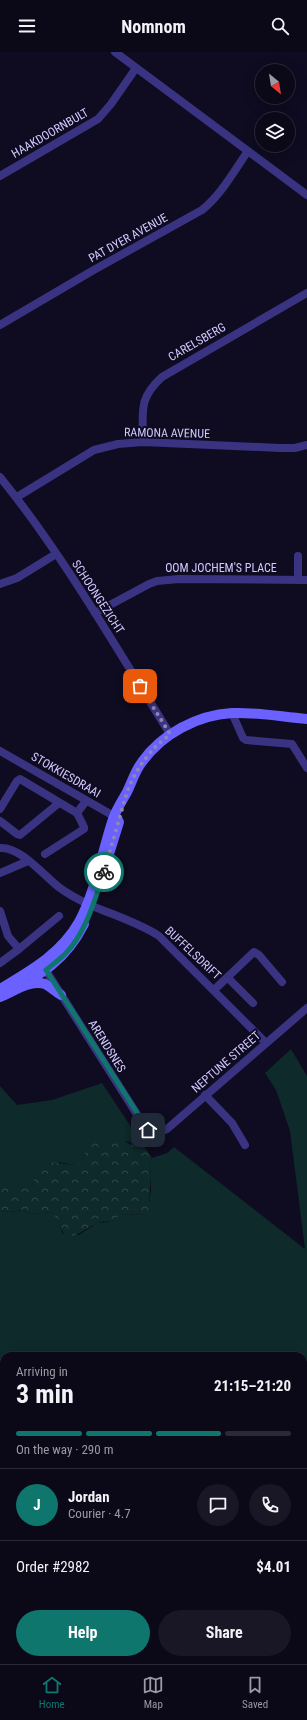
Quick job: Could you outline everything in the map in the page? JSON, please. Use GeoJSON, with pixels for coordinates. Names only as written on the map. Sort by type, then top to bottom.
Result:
{"type":"FeatureCollection","features":[{"type":"Feature","properties":{"kind":"main road"},"geometry":{"type":"LineString","coordinates":[[0,990],[43,967],[70,948],[78,936],[112,848],[119,804],[142,763],[154,748],[170,734],[205,718],[232,713],[307,719]]}},
{"type":"Feature","properties":{"kind":"main road"},"geometry":{"type":"LineString","coordinates":[[0,997],[32,980],[43,967]]}},
{"type":"Feature","properties":{"kind":"main road"},"geometry":{"type":"LineString","coordinates":[[0,997],[39,983],[46,984],[61,995]]}},
{"type":"Feature","properties":{"kind":"street"},"geometry":{"type":"LineString","coordinates":[[115,52],[307,195]]}},
{"type":"Feature","properties":{"kind":"street","name":"HAAKDOORNBULT"},"geometry":{"type":"LineString","coordinates":[[0,176],[98,119],[111,104],[136,68]]}},
{"type":"Feature","properties":{"kind":"street","name":"PAT DYER AVENUE"},"geometry":{"type":"LineString","coordinates":[[0,325],[92,271],[202,210],[218,193],[248,151]]}},
{"type":"Feature","properties":{"kind":"street","name":"CARELSBERG"},"geometry":{"type":"LineString","coordinates":[[142,442],[144,400],[148,391],[162,377],[307,293]]}},
{"type":"Feature","properties":{"kind":"street","name":"RAMONA AVENUE"},"geometry":{"type":"LineString","coordinates":[[17,497],[94,450],[118,444],[142,442],[280,448],[296,448],[307,445]]}},
{"type":"Feature","properties":{"kind":"street","name":"SCHOONGEZICHT"},"geometry":{"type":"LineString","coordinates":[[0,477],[17,497],[56,554],[95,613],[170,734]]}},
{"type":"Feature","properties":{"kind":"street"},"geometry":{"type":"LineString","coordinates":[[0,584],[17,578],[56,554]]}},
{"type":"Feature","properties":{"kind":"street"},"geometry":{"type":"LineString","coordinates":[[298,556],[298,580]]}},
{"type":"Feature","properties":{"kind":"street","name":"OOM JOCHEM'S PLACE"},"geometry":{"type":"LineString","coordinates":[[95,613],[157,581],[186,579],[307,580]]}},
{"type":"Feature","properties":{"kind":"street"},"geometry":{"type":"LineString","coordinates":[[232,713],[243,738],[246,740],[292,744],[307,768]]}},
{"type":"Feature","properties":{"kind":"street","name":"STOKKIESDRAAI"},"geometry":{"type":"LineString","coordinates":[[0,751],[117,818]]}},
{"type":"Feature","properties":{"kind":"street"},"geometry":{"type":"LineString","coordinates":[[0,809],[17,781],[20,779],[77,813],[84,829],[45,854]]}},
{"type":"Feature","properties":{"kind":"street"},"geometry":{"type":"LineString","coordinates":[[77,813],[86,800]]}},
{"type":"Feature","properties":{"kind":"street"},"geometry":{"type":"LineString","coordinates":[[0,821],[20,835],[59,803]]}},
{"type":"Feature","properties":{"kind":"street","name":"BUFFELSDRIFT"},"geometry":{"type":"LineString","coordinates":[[0,848],[12,849],[62,889],[90,904],[146,928],[159,936],[266,1043]]}},
{"type":"Feature","properties":{"kind":"street"},"geometry":{"type":"LineString","coordinates":[[0,873],[28,862]]}},
{"type":"Feature","properties":{"kind":"street"},"geometry":{"type":"LineString","coordinates":[[0,911],[8,936],[19,949]]}},
{"type":"Feature","properties":{"kind":"street"},"geometry":{"type":"LineString","coordinates":[[0,963],[59,916]]}},
{"type":"Feature","properties":{"kind":"street"},"geometry":{"type":"LineString","coordinates":[[214,990],[254,952],[259,955],[282,982]]}},
{"type":"Feature","properties":{"kind":"street","name":"ARENDSNES"},"geometry":{"type":"LineString","coordinates":[[43,967],[145,1127],[151,1132],[159,1133]]}},
{"type":"Feature","properties":{"kind":"street"},"geometry":{"type":"LineString","coordinates":[[228,978],[253,1003]]}},
{"type":"Feature","properties":{"kind":"street","name":"NEPTUNE STREET"},"geometry":{"type":"LineString","coordinates":[[159,1133],[167,1129],[307,1008]]}},
{"type":"Feature","properties":{"kind":"street"},"geometry":{"type":"LineString","coordinates":[[205,1095],[232,1123],[245,1145]]}},
{"type":"Feature","properties":{"kind":"green space"},"geometry":{"type":"Polygon","coordinates":[[[291,1049],[307,1076],[307,1352],[0,1352],[0,1211],[10,1212],[22,1210],[31,1214],[52,1212],[56,1217],[63,1234],[79,1235],[97,1223],[109,1222],[121,1214],[147,1215],[151,1190],[149,1164],[152,1158],[167,1153],[174,1147],[305,1249],[290,1131],[276,1090],[265,1073],[291,1049]]]}},
{"type":"Feature","properties":{"kind":"green space"},"geometry":{"type":"Polygon","coordinates":[[[102,1083],[145,1148],[137,1148],[128,1141],[84,1155],[81,1164],[75,1165],[58,1162],[35,1183],[25,1188],[20,1189],[3,1180],[0,1180],[0,1086],[17,1105],[52,1100],[102,1083]]]}},
{"type":"Feature","properties":{"kind":"green space"},"geometry":{"type":"Polygon","coordinates":[[[116,1137],[134,1146],[145,1148],[152,1158],[149,1164],[151,1175],[149,1202],[153,1209],[152,1213],[147,1215],[121,1214],[114,1220],[100,1222],[68,1237],[63,1232],[52,1212],[31,1214],[22,1210],[10,1212],[0,1211],[0,1180],[5,1180],[14,1186],[22,1188],[27,1187],[34,1184],[34,1172],[41,1167],[52,1163],[73,1165],[80,1164],[86,1152],[94,1144],[116,1137]]]}},
{"type":"Feature","properties":{"kind":"way so far"},"geometry":{"type":"LineString","coordinates":[[104,872],[127,792],[133,778],[142,763],[154,748],[170,734],[140,686]]}},
{"type":"Feature","properties":{"kind":"route"},"geometry":{"type":"LineString","coordinates":[[104,872],[92,906],[78,936],[66,954],[46,970],[68,1007],[148,1130]]}}]}
